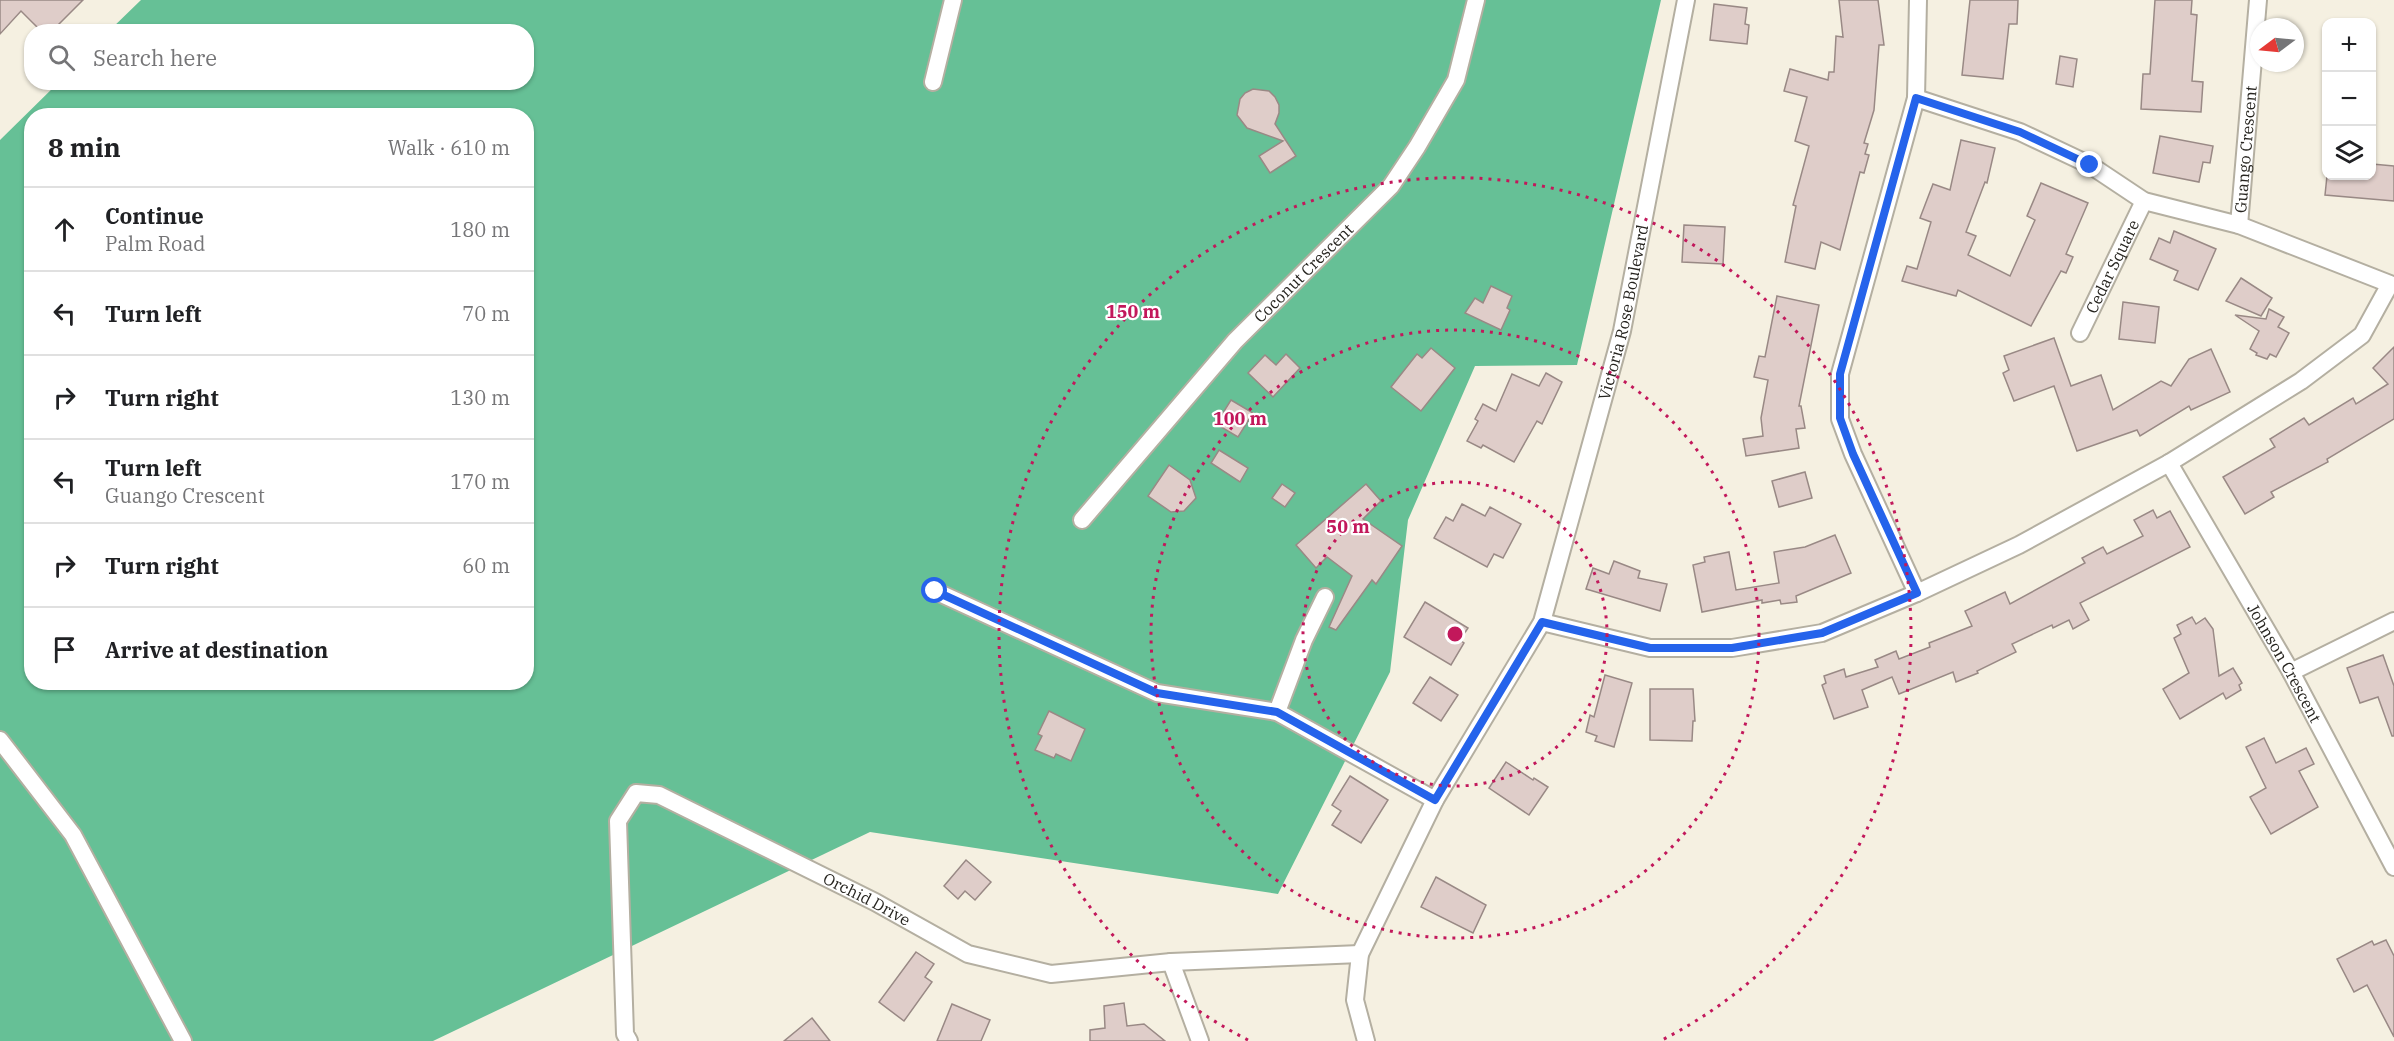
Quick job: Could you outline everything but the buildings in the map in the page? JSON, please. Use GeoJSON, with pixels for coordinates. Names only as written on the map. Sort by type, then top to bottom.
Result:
{"type":"FeatureCollection","features":[{"type":"Feature","properties":{"kind":"street"},"geometry":{"type":"LineString","coordinates":[[933,82],[953,0]]}},
{"type":"Feature","properties":{"kind":"street","name":"Coconut Crescent"},"geometry":{"type":"LineString","coordinates":[[1082,520],[1235,341],[1391,186],[1456,80],[1476,0]]}},
{"type":"Feature","properties":{"kind":"street","name":"Victoria Rose Boulevard"},"geometry":{"type":"LineString","coordinates":[[1360,954],[1435,800],[1542,622],[1622,331],[1686,0]]}},
{"type":"Feature","properties":{"kind":"street"},"geometry":{"type":"LineString","coordinates":[[1917,593],[1853,454],[1840,418],[1840,374],[1916,98],[1918,0]]}},
{"type":"Feature","properties":{"kind":"street","name":"Guango Crescent"},"geometry":{"type":"LineString","coordinates":[[2239,225],[2258,0]]}},
{"type":"Feature","properties":{"kind":"street"},"geometry":{"type":"LineString","coordinates":[[1542,622],[1650,648],[1732,648],[1822,633],[1917,593],[2019,545],[2169,464],[2301,381],[2362,335],[2392,284],[2239,225],[2144,201],[2090,165],[2020,132],[1916,98]]}},
{"type":"Feature","properties":{"kind":"street","name":"Cedar Square"},"geometry":{"type":"LineString","coordinates":[[2080,333],[2144,201]]}},
{"type":"Feature","properties":{"kind":"street","name":"Johnson Crescent"},"geometry":{"type":"LineString","coordinates":[[2169,464],[2291,672],[2394,867]]}},
{"type":"Feature","properties":{"kind":"street"},"geometry":{"type":"LineString","coordinates":[[935,591],[1157,693],[1277,712],[1435,800]]}},
{"type":"Feature","properties":{"kind":"street"},"geometry":{"type":"LineString","coordinates":[[1277,712],[1304,640],[1325,597]]}},
{"type":"Feature","properties":{"kind":"street"},"geometry":{"type":"LineString","coordinates":[[2291,672],[2394,621]]}},
{"type":"Feature","properties":{"kind":"street"},"geometry":{"type":"LineString","coordinates":[[0,740],[73,835],[183,1041]]}},
{"type":"Feature","properties":{"kind":"street","name":"Orchid Drive"},"geometry":{"type":"LineString","coordinates":[[629,1041],[625,1034],[618,820],[636,793],[659,795],[875,902],[968,954],[1051,974],[1171,962],[1360,954]]}},
{"type":"Feature","properties":{"kind":"street"},"geometry":{"type":"LineString","coordinates":[[1360,954],[1355,1000],[1365,1041]]}},
{"type":"Feature","properties":{"kind":"street"},"geometry":{"type":"LineString","coordinates":[[1171,962],[1200,1041]]}},
{"type":"Feature","properties":{"kind":"green space"},"geometry":{"type":"Polygon","coordinates":[[[141,0],[1661,0],[1577,365],[1475,366],[1408,520],[1390,672],[1278,894],[870,832],[433,1041],[0,1041],[0,140],[24,116],[24,690],[534,690],[534,108],[33,108],[51,90],[534,90],[534,24],[116,24],[141,0]]]}},
{"type":"Feature","properties":{"kind":"route"},"geometry":{"type":"LineString","coordinates":[[935,591],[1157,693],[1277,712],[1435,800],[1542,622],[1650,648],[1732,648],[1822,633],[1917,593],[1853,454],[1840,418],[1840,374],[1916,98],[2020,132],[2090,165]]}}]}
